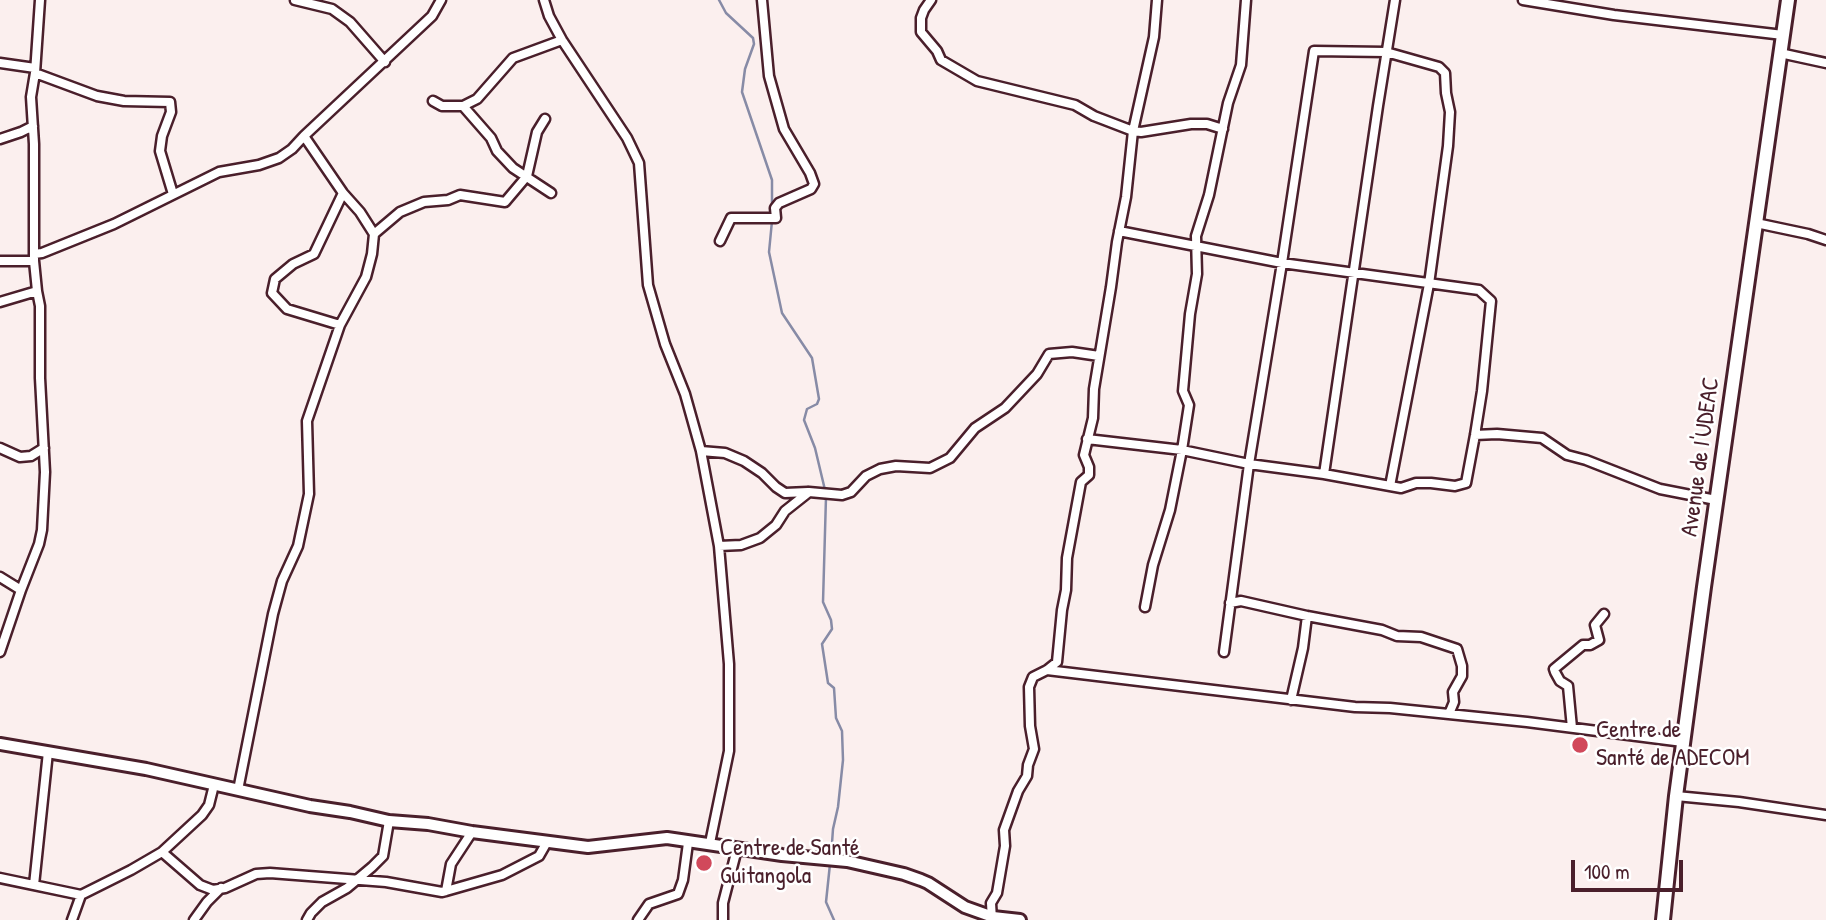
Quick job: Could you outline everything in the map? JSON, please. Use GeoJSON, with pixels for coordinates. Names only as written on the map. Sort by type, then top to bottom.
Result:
{"type":"FeatureCollection","features":[{"type":"Feature","properties":{"kind":"main road","name":"Avenue de I'UDEAC"},"geometry":{"type":"LineString","coordinates":[[1663,920],[1683,742],[1788,0]]}},
{"type":"Feature","properties":{"kind":"street"},"geometry":{"type":"LineString","coordinates":[[0,652],[42,530],[45,472],[40,377],[40,306],[34,258],[31,97],[40,0]]}},
{"type":"Feature","properties":{"kind":"street"},"geometry":{"type":"LineString","coordinates":[[295,0],[332,9],[350,22],[385,62]]}},
{"type":"Feature","properties":{"kind":"street"},"geometry":{"type":"LineString","coordinates":[[0,261],[34,258],[114,224],[219,172],[259,165],[279,158],[385,62],[432,16],[441,0]]}},
{"type":"Feature","properties":{"kind":"street"},"geometry":{"type":"LineString","coordinates":[[544,0],[562,40],[627,138],[639,163],[648,285],[701,451],[719,546],[729,664],[729,751],[710,843]]}},
{"type":"Feature","properties":{"kind":"street"},"geometry":{"type":"LineString","coordinates":[[720,241],[731,218],[772,218],[779,203],[814,184],[784,129],[769,76],[762,0]]}},
{"type":"Feature","properties":{"kind":"street"},"geometry":{"type":"LineString","coordinates":[[931,0],[921,18],[921,32],[941,60],[978,81],[1075,105],[1094,117],[1133,131],[1191,124],[1207,124],[1223,129]]}},
{"type":"Feature","properties":{"kind":"street"},"geometry":{"type":"LineString","coordinates":[[993,918],[992,903],[997,893],[1005,846],[1004,830],[1018,791],[1027,776],[1034,749],[1030,726],[1029,687],[1033,677],[1057,662],[1067,558],[1081,482],[1089,475],[1084,454],[1093,418],[1094,389],[1126,197],[1133,131],[1154,37],[1157,0]]}},
{"type":"Feature","properties":{"kind":"street"},"geometry":{"type":"LineString","coordinates":[[1145,607],[1182,450],[1189,405],[1183,391],[1190,314],[1197,274],[1196,236],[1209,195],[1228,103],[1241,65],[1246,0]]}},
{"type":"Feature","properties":{"kind":"street"},"geometry":{"type":"LineString","coordinates":[[1324,474],[1395,0]]}},
{"type":"Feature","properties":{"kind":"street"},"geometry":{"type":"LineString","coordinates":[[1523,0],[1614,15],[1783,35]]}},
{"type":"Feature","properties":{"kind":"street"},"geometry":{"type":"LineString","coordinates":[[433,101],[442,106],[463,106],[477,99],[513,58],[562,40]]}},
{"type":"Feature","properties":{"kind":"street"},"geometry":{"type":"LineString","coordinates":[[1224,652],[1249,464],[1314,51],[1386,52],[1439,67],[1445,73],[1450,125],[1429,284],[1390,486]]}},
{"type":"Feature","properties":{"kind":"street"},"geometry":{"type":"LineString","coordinates":[[1780,53],[1826,63]]}},
{"type":"Feature","properties":{"kind":"street"},"geometry":{"type":"LineString","coordinates":[[0,63],[35,70],[97,96],[124,101],[170,102],[172,112],[162,136],[160,151],[173,194]]}},
{"type":"Feature","properties":{"kind":"street"},"geometry":{"type":"LineString","coordinates":[[463,106],[513,169],[551,193]]}},
{"type":"Feature","properties":{"kind":"street"},"geometry":{"type":"LineString","coordinates":[[374,234],[400,212],[424,202],[448,200],[460,195],[505,202],[527,176],[537,132],[545,119]]}},
{"type":"Feature","properties":{"kind":"street"},"geometry":{"type":"LineString","coordinates":[[0,139],[33,125]]}},
{"type":"Feature","properties":{"kind":"street"},"geometry":{"type":"LineString","coordinates":[[238,790],[273,614],[282,581],[298,546],[309,494],[307,421],[340,325],[366,277],[374,234],[303,136]]}},
{"type":"Feature","properties":{"kind":"street"},"geometry":{"type":"LineString","coordinates":[[340,325],[287,309],[272,293],[275,279],[293,264],[314,254],[343,193]]}},
{"type":"Feature","properties":{"kind":"street"},"geometry":{"type":"LineString","coordinates":[[1756,223],[1826,240]]}},
{"type":"Feature","properties":{"kind":"street"},"geometry":{"type":"LineString","coordinates":[[1087,439],[1182,450],[1249,464],[1401,488],[1416,483],[1455,486],[1466,483],[1475,435],[1491,301],[1479,290],[1282,263],[1119,231]]}},
{"type":"Feature","properties":{"kind":"street"},"geometry":{"type":"LineString","coordinates":[[0,302],[37,291]]}},
{"type":"Feature","properties":{"kind":"street"},"geometry":{"type":"LineString","coordinates":[[701,451],[725,453],[744,461],[785,493],[842,495],[851,492],[866,476],[880,468],[930,468],[950,458],[975,428],[1005,408],[1037,374],[1049,354],[1072,352],[1099,356]]}},
{"type":"Feature","properties":{"kind":"street"},"geometry":{"type":"LineString","coordinates":[[1475,435],[1542,438],[1567,455],[1660,489],[1716,500]]}},
{"type":"Feature","properties":{"kind":"street"},"geometry":{"type":"LineString","coordinates":[[0,448],[20,457],[31,456],[44,448]]}},
{"type":"Feature","properties":{"kind":"street"},"geometry":{"type":"LineString","coordinates":[[719,546],[741,545],[760,538],[776,525],[785,511],[809,492]]}},
{"type":"Feature","properties":{"kind":"street"},"geometry":{"type":"LineString","coordinates":[[0,577],[21,590]]}},
{"type":"Feature","properties":{"kind":"street"},"geometry":{"type":"LineString","coordinates":[[1230,603],[1241,601],[1361,625],[1397,636],[1421,636],[1457,649],[1462,676],[1453,692],[1454,702],[1449,715]]}},
{"type":"Feature","properties":{"kind":"street"},"geometry":{"type":"LineString","coordinates":[[1572,728],[1568,686],[1560,681],[1554,669],[1583,645],[1590,645],[1599,639],[1595,625],[1604,614]]}},
{"type":"Feature","properties":{"kind":"street"},"geometry":{"type":"LineString","coordinates":[[1291,700],[1307,616]]}},
{"type":"Feature","properties":{"kind":"street"},"geometry":{"type":"LineString","coordinates":[[1047,670],[1291,700],[1683,742]]}},
{"type":"Feature","properties":{"kind":"street"},"geometry":{"type":"LineString","coordinates":[[0,744],[146,769],[389,821],[588,847],[667,838],[688,843],[710,843],[782,855],[847,861],[904,874],[928,883],[965,907],[993,918],[1020,920]]}},
{"type":"Feature","properties":{"kind":"street"},"geometry":{"type":"LineString","coordinates":[[34,885],[48,752]]}},
{"type":"Feature","properties":{"kind":"street"},"geometry":{"type":"LineString","coordinates":[[0,878],[81,895],[162,852],[202,814],[209,804],[214,785]]}},
{"type":"Feature","properties":{"kind":"street"},"geometry":{"type":"LineString","coordinates":[[1676,796],[1826,815]]}},
{"type":"Feature","properties":{"kind":"street"},"geometry":{"type":"LineString","coordinates":[[307,920],[322,902],[347,888],[383,856],[389,821]]}},
{"type":"Feature","properties":{"kind":"street"},"geometry":{"type":"LineString","coordinates":[[446,891],[451,864],[472,832]]}},
{"type":"Feature","properties":{"kind":"street"},"geometry":{"type":"LineString","coordinates":[[162,852],[200,885],[213,890],[256,874],[270,873],[386,882],[442,892],[502,875],[539,856],[547,842]]}},
{"type":"Feature","properties":{"kind":"street"},"geometry":{"type":"LineString","coordinates":[[638,920],[649,904],[678,894],[683,880],[688,843]]}},
{"type":"Feature","properties":{"kind":"street"},"geometry":{"type":"LineString","coordinates":[[723,920],[723,903],[737,849]]}},
{"type":"Feature","properties":{"kind":"street"},"geometry":{"type":"LineString","coordinates":[[194,920],[222,888]]}},
{"type":"Feature","properties":{"kind":"street"},"geometry":{"type":"LineString","coordinates":[[72,920],[81,895]]}},
{"type":"Feature","properties":{"kind":"waterway"},"geometry":{"type":"LineString","coordinates":[[719,0],[726,13],[753,38],[754,44],[745,69],[742,92],[772,180],[772,207]]}},
{"type":"Feature","properties":{"kind":"waterway"},"geometry":{"type":"LineString","coordinates":[[772,221],[769,252],[782,313],[812,358],[819,399],[817,404],[807,409],[804,420],[815,448],[825,490]]}},
{"type":"Feature","properties":{"kind":"waterway"},"geometry":{"type":"LineString","coordinates":[[826,497],[823,602],[832,629],[822,644],[828,683],[834,688],[836,718],[842,731],[843,760],[831,857]]}},
{"type":"Feature","properties":{"kind":"waterway"},"geometry":{"type":"LineString","coordinates":[[830,864],[826,902],[834,920]]}},
{"type":"Feature","properties":{"kind":"place","name":"Centre de Santé de ADECOM"},"geometry":{"type":"Point","coordinates":[1580,745]}},
{"type":"Feature","properties":{"kind":"place","name":"Centre de Santé Guitangola"},"geometry":{"type":"Point","coordinates":[704,863]}}]}
